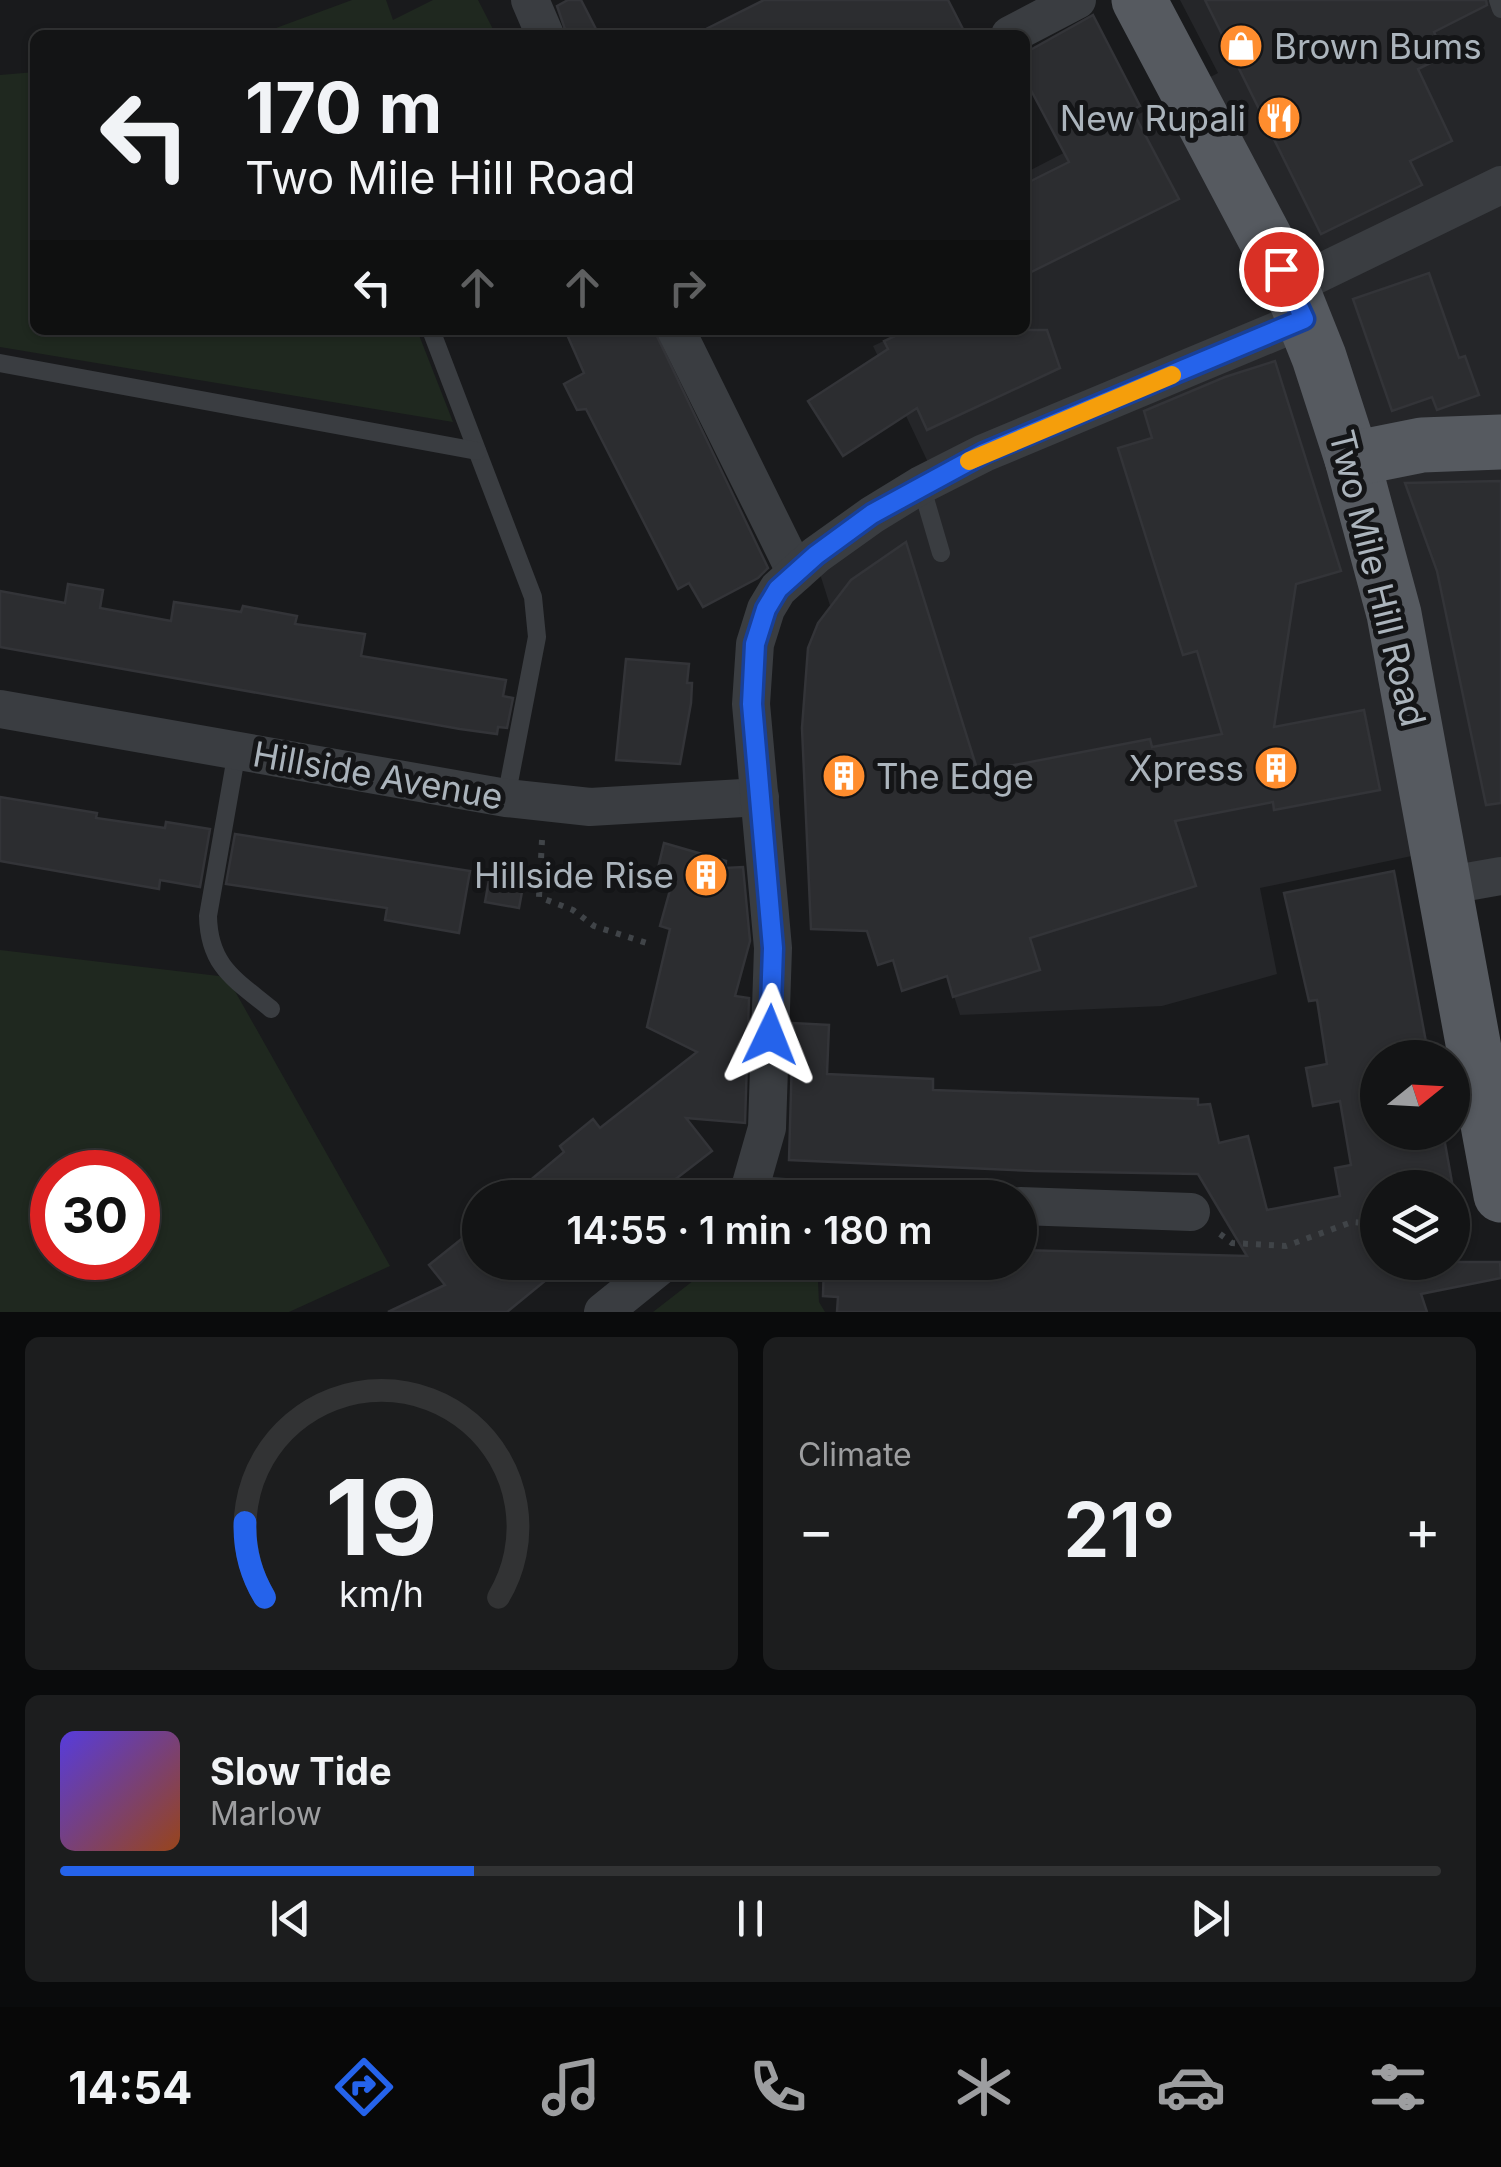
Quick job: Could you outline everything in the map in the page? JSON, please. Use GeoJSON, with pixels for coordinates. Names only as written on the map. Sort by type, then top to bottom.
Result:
{"type":"FeatureCollection","features":[{"type":"Feature","properties":{"kind":"main road","name":"Two Mile Hill Road"},"geometry":{"type":"LineString","coordinates":[[1139,0],[1298,303],[1352,459],[1394,614],[1501,1195]]}},
{"type":"Feature","properties":{"kind":"main road"},"geometry":{"type":"LineString","coordinates":[[1352,459],[1422,445],[1501,442]]}},
{"type":"Feature","properties":{"kind":"street"},"geometry":{"type":"LineString","coordinates":[[530,0],[543,30]]}},
{"type":"Feature","properties":{"kind":"street"},"geometry":{"type":"LineString","coordinates":[[1020,30],[1077,0]]}},
{"type":"Feature","properties":{"kind":"street"},"geometry":{"type":"LineString","coordinates":[[753,1180],[768,1128],[773,948],[752,704],[755,644],[766,609],[778,589],[872,514],[921,486],[1298,303],[1501,185]]}},
{"type":"Feature","properties":{"kind":"street"},"geometry":{"type":"LineString","coordinates":[[678,335],[796,574]]}},
{"type":"Feature","properties":{"kind":"street","name":"Hillside Avenue"},"geometry":{"type":"LineString","coordinates":[[0,709],[506,798],[590,807],[760,797]]}},
{"type":"Feature","properties":{"kind":"street"},"geometry":{"type":"LineString","coordinates":[[1444,886],[1501,876]]}},
{"type":"Feature","properties":{"kind":"street"},"geometry":{"type":"LineString","coordinates":[[1037,1207],[1192,1212]]}},
{"type":"Feature","properties":{"kind":"street"},"geometry":{"type":"LineString","coordinates":[[603,1312],[643,1280]]}},
{"type":"Feature","properties":{"kind":"lane"},"geometry":{"type":"LineString","coordinates":[[1498,0],[1501,9]]}},
{"type":"Feature","properties":{"kind":"lane"},"geometry":{"type":"LineString","coordinates":[[433,335],[532,598],[537,637],[506,798]]}},
{"type":"Feature","properties":{"kind":"lane"},"geometry":{"type":"LineString","coordinates":[[0,364],[477,451]]}},
{"type":"Feature","properties":{"kind":"lane"},"geometry":{"type":"LineString","coordinates":[[921,486],[941,553]]}},
{"type":"Feature","properties":{"kind":"lane"},"geometry":{"type":"LineString","coordinates":[[237,751],[208,916],[208,937],[224,970],[272,1009]]}},
{"type":"Feature","properties":{"kind":"path"},"geometry":{"type":"LineString","coordinates":[[545,802],[539,897],[573,910],[594,926],[650,944]]}},
{"type":"Feature","properties":{"kind":"path"},"geometry":{"type":"LineString","coordinates":[[1192,1212],[1232,1243],[1286,1246],[1360,1223]]}},
{"type":"Feature","properties":{"kind":"shaded area"},"geometry":{"type":"Polygon","coordinates":[[[352,0],[386,0],[393,20],[433,0],[478,0],[493,30],[271,30],[352,0]]]}},
{"type":"Feature","properties":{"kind":"shaded area"},"geometry":{"type":"Polygon","coordinates":[[[1180,0],[1501,0],[1501,862],[1466,869],[1459,846],[1260,888],[1277,974],[1162,1006],[960,1015],[820,574],[834,559],[942,492],[873,346],[896,335],[1030,335],[1030,170],[1218,73],[1180,0]]]}},
{"type":"Feature","properties":{"kind":"shaded area"},"geometry":{"type":"Polygon","coordinates":[[[30,72],[30,335],[419,335],[453,422],[0,347],[0,75],[30,72]]]}},
{"type":"Feature","properties":{"kind":"shaded area"},"geometry":{"type":"Polygon","coordinates":[[[0,950],[227,977],[390,1266],[289,1312],[0,1312],[0,950]]]}},
{"type":"Feature","properties":{"kind":"shaded area"},"geometry":{"type":"Polygon","coordinates":[[[694,1280],[818,1280],[819,1302],[825,1312],[653,1312],[694,1280]]]}},
{"type":"Feature","properties":{"kind":"building"},"geometry":{"type":"Polygon","coordinates":[[[568,0],[581,0],[596,30],[565,30],[557,6],[568,0]]]}},
{"type":"Feature","properties":{"kind":"building"},"geometry":{"type":"Polygon","coordinates":[[[764,0],[948,0],[963,30],[704,30],[764,0]]]}},
{"type":"Feature","properties":{"kind":"building"},"geometry":{"type":"Polygon","coordinates":[[[1205,0],[1486,0],[1487,5],[1434,32],[1445,56],[1418,69],[1452,141],[1410,161],[1422,185],[1321,234],[1205,0]]]}},
{"type":"Feature","properties":{"kind":"building"},"geometry":{"type":"Polygon","coordinates":[[[1093,15],[1140,106],[1132,110],[1179,199],[1030,273],[1030,182],[1069,162],[1030,88],[1030,50],[1093,15]]]}},
{"type":"Feature","properties":{"kind":"building"},"geometry":{"type":"Polygon","coordinates":[[[1429,273],[1459,358],[1465,356],[1479,395],[1437,410],[1432,397],[1392,411],[1353,299],[1429,273]]]}},
{"type":"Feature","properties":{"kind":"building"},"geometry":{"type":"Polygon","coordinates":[[[1030,330],[1047,330],[1060,368],[927,430],[917,408],[843,456],[808,401],[888,349],[884,341],[897,335],[1030,335],[1030,330]]]}},
{"type":"Feature","properties":{"kind":"building"},"geometry":{"type":"Polygon","coordinates":[[[567,335],[656,335],[768,568],[758,578],[703,607],[689,583],[678,589],[586,409],[577,410],[564,384],[584,373],[567,335]]]}},
{"type":"Feature","properties":{"kind":"building"},"geometry":{"type":"Polygon","coordinates":[[[1275,361],[1341,571],[1296,584],[1274,727],[1364,710],[1380,790],[1274,810],[1273,802],[1175,821],[1196,886],[1030,938],[1040,970],[953,997],[947,976],[902,991],[893,960],[878,965],[867,931],[811,929],[802,728],[808,648],[818,623],[851,580],[906,542],[978,772],[1150,739],[1152,747],[1222,734],[1197,651],[1183,655],[1118,448],[1152,438],[1144,411],[1275,361]]]}},
{"type":"Feature","properties":{"kind":"building"},"geometry":{"type":"Polygon","coordinates":[[[1501,481],[1501,803],[1486,805],[1437,571],[1405,483],[1501,481]]]}},
{"type":"Feature","properties":{"kind":"building"},"geometry":{"type":"Polygon","coordinates":[[[68,584],[103,590],[100,608],[171,621],[174,602],[241,612],[243,606],[297,616],[295,624],[365,634],[361,656],[506,680],[503,696],[513,698],[507,728],[498,727],[497,734],[460,729],[0,647],[0,591],[65,603],[68,584]]]}},
{"type":"Feature","properties":{"kind":"building"},"geometry":{"type":"Polygon","coordinates":[[[626,659],[689,664],[691,703],[680,764],[616,760],[626,659]]]}},
{"type":"Feature","properties":{"kind":"building"},"geometry":{"type":"Polygon","coordinates":[[[0,797],[97,813],[96,818],[165,828],[166,822],[210,829],[200,887],[160,880],[159,889],[0,861],[0,797]]]}},
{"type":"Feature","properties":{"kind":"building"},"geometry":{"type":"Polygon","coordinates":[[[235,834],[470,871],[459,933],[385,920],[387,908],[226,884],[235,834]]]}},
{"type":"Feature","properties":{"kind":"building"},"geometry":{"type":"Polygon","coordinates":[[[664,843],[726,861],[725,868],[743,867],[750,941],[735,996],[749,998],[745,1123],[686,1118],[712,1151],[674,1180],[531,1180],[564,1152],[560,1146],[593,1119],[600,1128],[697,1052],[647,1027],[670,929],[660,926],[670,890],[654,885],[664,843]]]}},
{"type":"Feature","properties":{"kind":"building"},"geometry":{"type":"Polygon","coordinates":[[[492,864],[526,870],[519,908],[485,902],[492,864]]]}},
{"type":"Feature","properties":{"kind":"building"},"geometry":{"type":"Polygon","coordinates":[[[1394,871],[1426,1040],[1360,1040],[1360,1150],[1446,1150],[1450,1170],[1360,1170],[1360,1280],[1470,1280],[1470,1262],[1500,1262],[1501,1278],[1421,1294],[1427,1312],[837,1312],[838,1297],[823,1296],[823,1280],[1037,1280],[1037,1250],[1247,1256],[1198,1174],[789,1160],[793,1023],[829,1025],[827,1074],[933,1079],[933,1090],[1198,1099],[1198,1105],[1210,1104],[1219,1143],[1248,1136],[1267,1210],[1340,1196],[1335,1168],[1351,1165],[1340,1101],[1313,1106],[1306,1068],[1327,1064],[1317,1000],[1309,1001],[1284,893],[1394,871]]]}},
{"type":"Feature","properties":{"kind":"building"},"geometry":{"type":"Polygon","coordinates":[[[462,1239],[462,1280],[546,1280],[507,1312],[388,1312],[445,1285],[429,1265],[462,1239]]]}},
{"type":"Feature","properties":{"kind":"slow traffic"},"geometry":{"type":"LineString","coordinates":[[969,461],[1172,375]]}},
{"type":"Feature","properties":{"kind":"place","name":"Brown Bums"},"geometry":{"type":"Point","coordinates":[1241,46]}},
{"type":"Feature","properties":{"kind":"place","name":"New Rupali"},"geometry":{"type":"Point","coordinates":[1279,118]}},
{"type":"Feature","properties":{"kind":"place","name":"Xpress"},"geometry":{"type":"Point","coordinates":[1276,768]}},
{"type":"Feature","properties":{"kind":"place","name":"The Edge"},"geometry":{"type":"Point","coordinates":[844,776]}},
{"type":"Feature","properties":{"kind":"place","name":"Hillside Rise"},"geometry":{"type":"Point","coordinates":[706,875]}},
{"type":"Feature","properties":{"kind":"route"},"geometry":{"type":"LineString","coordinates":[[770,1035],[773,948],[752,671],[755,644],[766,609],[778,589],[872,514],[952,469],[1304,319],[1281,269]]}}]}
